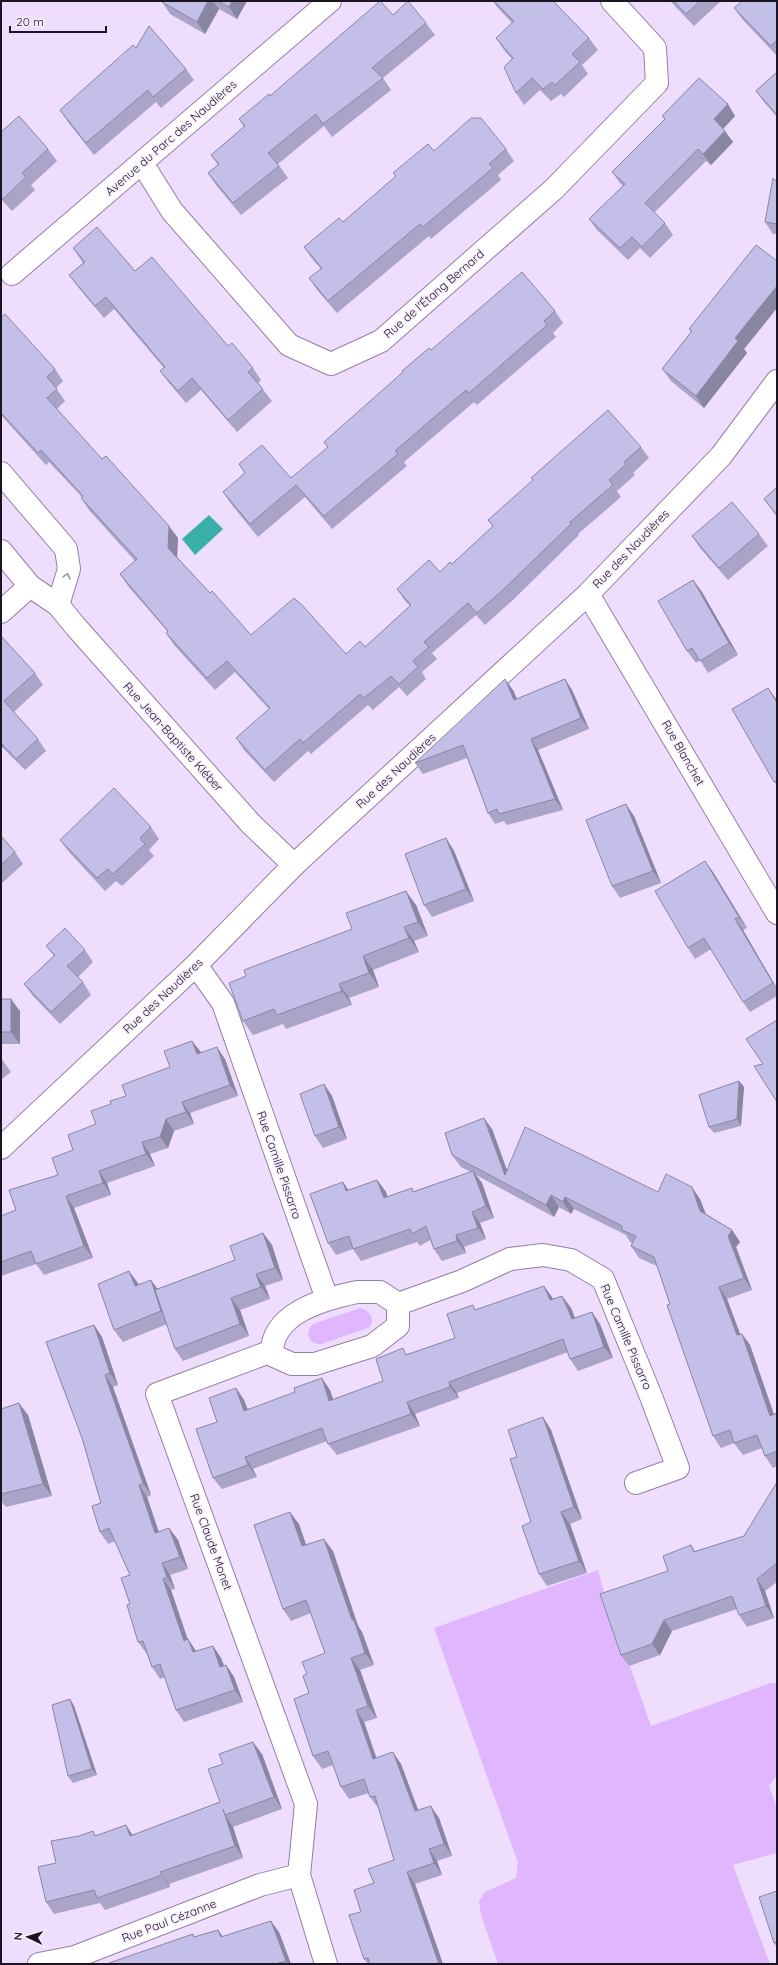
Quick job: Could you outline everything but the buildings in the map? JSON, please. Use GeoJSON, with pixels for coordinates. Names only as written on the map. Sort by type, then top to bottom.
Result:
{"type":"FeatureCollection","features":[{"type":"Feature","properties":{"kind":"street","name":"Avenue du Parc des Naudières"},"geometry":{"type":"LineString","coordinates":[[12,274],[330,1]]}},
{"type":"Feature","properties":{"kind":"street","name":"Rue de l'Étang Bernard"},"geometry":{"type":"LineString","coordinates":[[142,163],[172,211],[289,345],[331,364],[381,341],[554,189],[657,83],[655,48],[612,1]]}},
{"type":"Feature","properties":{"kind":"street","name":"Rue des Naudières"},"geometry":{"type":"LineString","coordinates":[[1,1148],[196,965],[294,865],[588,594],[721,456],[777,381]]}},
{"type":"Feature","properties":{"kind":"street"},"geometry":{"type":"LineString","coordinates":[[1,473],[66,549],[69,570],[58,604]]}},
{"type":"Feature","properties":{"kind":"street","name":"Rue Jean-Baptiste Kléber"},"geometry":{"type":"LineString","coordinates":[[1,551],[30,586],[58,604],[76,627],[251,824],[294,865]]}},
{"type":"Feature","properties":{"kind":"street"},"geometry":{"type":"LineString","coordinates":[[1,612],[30,586]]}},
{"type":"Feature","properties":{"kind":"street","name":"Rue Blanchet"},"geometry":{"type":"LineString","coordinates":[[588,594],[777,913]]}},
{"type":"Feature","properties":{"kind":"street","name":"Rue Camille Pissarro"},"geometry":{"type":"LineString","coordinates":[[196,965],[223,1003],[327,1298]]}},
{"type":"Feature","properties":{"kind":"street","name":"Rue Camille Pissarro"},"geometry":{"type":"LineString","coordinates":[[398,1304],[462,1281],[510,1259],[543,1255],[571,1260],[603,1279],[650,1394],[678,1468],[636,1483]]}},
{"type":"Feature","properties":{"kind":"street"},"geometry":{"type":"LineString","coordinates":[[357,1292],[380,1292],[398,1304],[398,1326],[372,1346],[315,1364],[292,1364],[272,1355],[276,1332],[290,1318],[327,1298],[357,1292]]}},
{"type":"Feature","properties":{"kind":"street","name":"Rue Claude Monet"},"geometry":{"type":"LineString","coordinates":[[272,1351],[157,1394],[306,1804],[299,1875]]}},
{"type":"Feature","properties":{"kind":"street"},"geometry":{"type":"LineString","coordinates":[[299,1875],[326,1964]]}},
{"type":"Feature","properties":{"kind":"street","name":"Rue Paul Cézanne"},"geometry":{"type":"LineString","coordinates":[[39,1964],[75,1957],[260,1885],[299,1875]]}},
{"type":"Feature","properties":{"kind":"shaded area"},"geometry":{"type":"Polygon","coordinates":[[[209,515],[223,529],[195,555],[182,539],[209,515]]]}},
{"type":"Feature","properties":{"kind":"shaded area"},"geometry":{"type":"Polygon","coordinates":[[[360,1308],[370,1315],[372,1321],[370,1327],[322,1344],[313,1343],[309,1338],[308,1335],[310,1327],[313,1324],[360,1308]]]}},
{"type":"Feature","properties":{"kind":"shaded area"},"geometry":{"type":"Polygon","coordinates":[[[598,1570],[604,1592],[651,1726],[771,1683],[777,1683],[777,1775],[769,1786],[777,1808],[777,1853],[733,1865],[770,1964],[498,1964],[481,1915],[479,1901],[485,1892],[516,1878],[518,1863],[434,1628],[598,1570]]]}}]}
